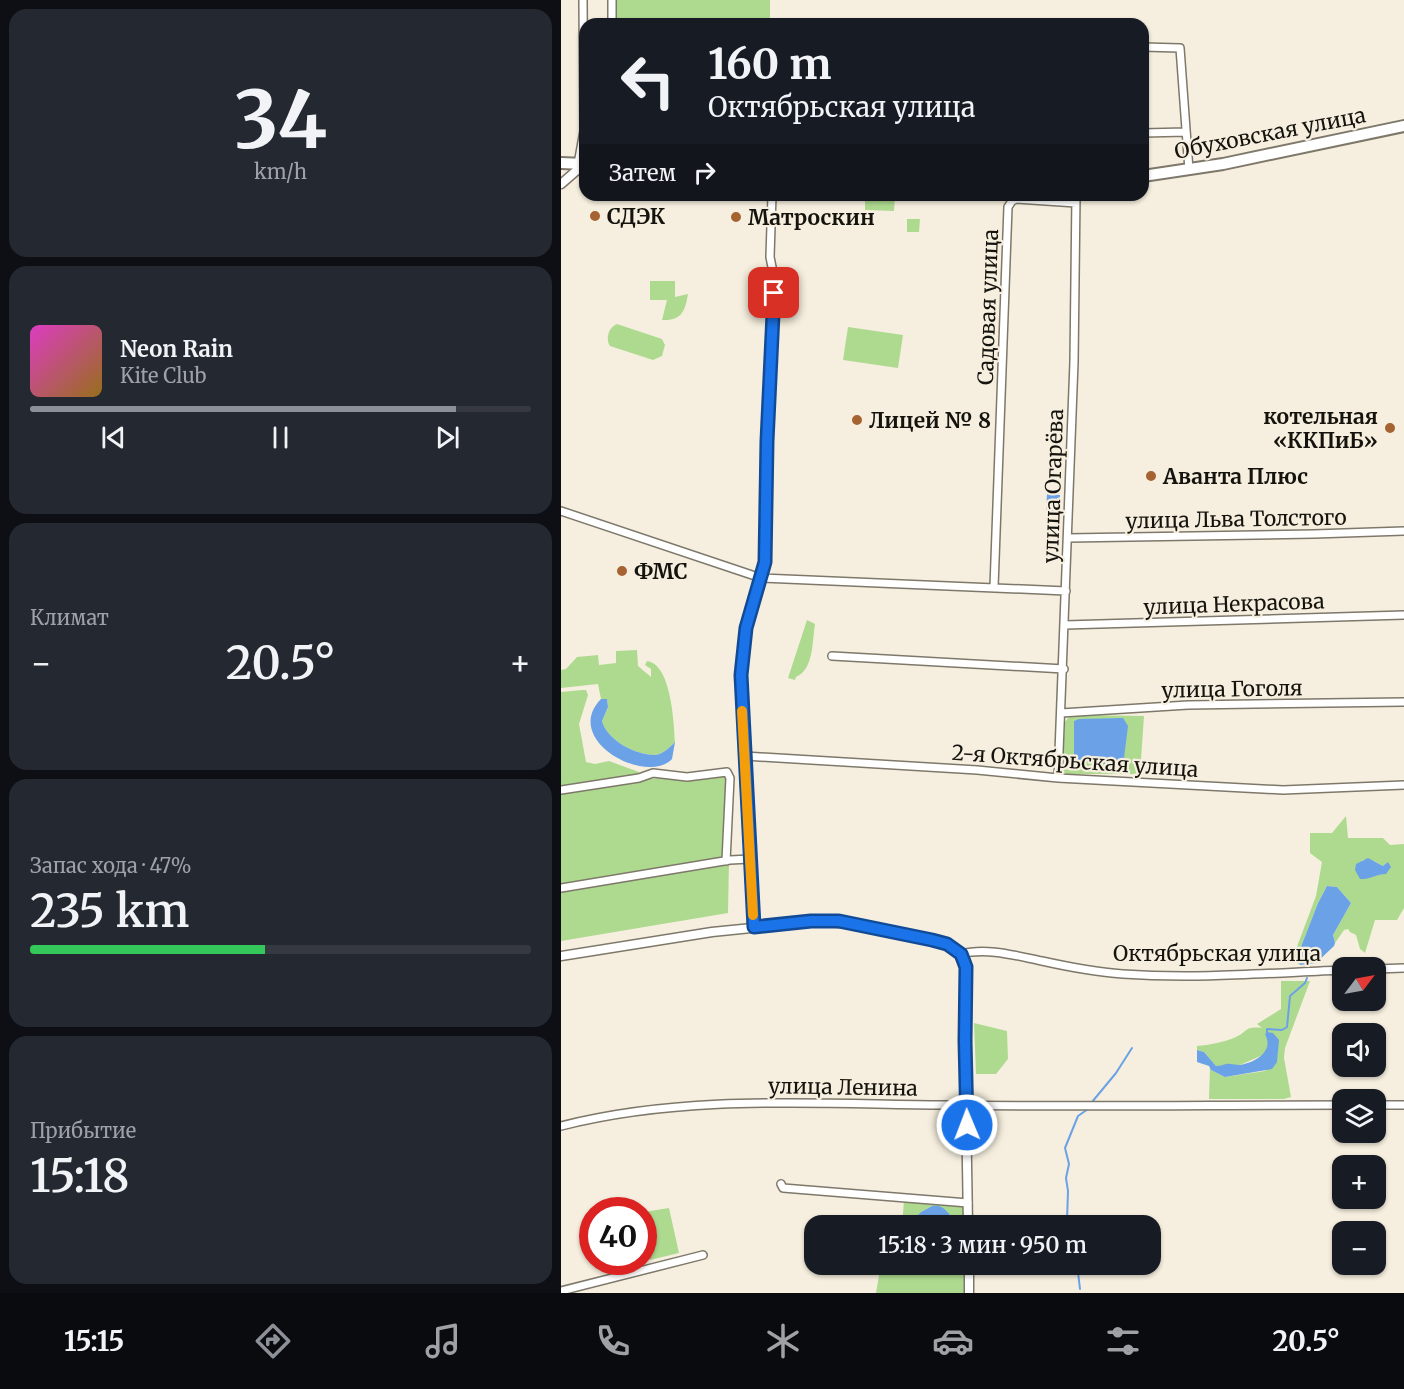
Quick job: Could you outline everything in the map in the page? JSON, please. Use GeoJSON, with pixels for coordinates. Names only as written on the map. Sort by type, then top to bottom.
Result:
{"type":"FeatureCollection","features":[{"type":"Feature","properties":{"kind":"main road","name":"Обуховская улица"},"geometry":{"type":"LineString","coordinates":[[1149,175],[1189,170],[1404,126]]}},
{"type":"Feature","properties":{"kind":"main road"},"geometry":{"type":"LineString","coordinates":[[561,165],[579,164]]}},
{"type":"Feature","properties":{"kind":"street"},"geometry":{"type":"LineString","coordinates":[[583,0],[583,18]]}},
{"type":"Feature","properties":{"kind":"street"},"geometry":{"type":"LineString","coordinates":[[612,0],[612,18]]}},
{"type":"Feature","properties":{"kind":"street"},"geometry":{"type":"LineString","coordinates":[[1149,47],[1180,48],[1189,170]]}},
{"type":"Feature","properties":{"kind":"street"},"geometry":{"type":"LineString","coordinates":[[1149,134],[1186,132]]}},
{"type":"Feature","properties":{"kind":"street"},"geometry":{"type":"LineString","coordinates":[[561,184],[579,168]]}},
{"type":"Feature","properties":{"kind":"street"},"geometry":{"type":"LineString","coordinates":[[754,927],[742,661],[746,628],[765,567],[767,441],[774,277],[770,257],[772,201]]}},
{"type":"Feature","properties":{"kind":"street","name":"Садовая улица"},"geometry":{"type":"LineString","coordinates":[[994,587],[1008,207],[1011,201]]}},
{"type":"Feature","properties":{"kind":"street","name":"улица Огарёва"},"geometry":{"type":"LineString","coordinates":[[1058,778],[1064,669],[1074,362],[1076,201]]}},
{"type":"Feature","properties":{"kind":"street"},"geometry":{"type":"LineString","coordinates":[[561,511],[761,578],[1066,591]]}},
{"type":"Feature","properties":{"kind":"street","name":"улица Льва Толстого"},"geometry":{"type":"LineString","coordinates":[[1068,538],[1404,531]]}},
{"type":"Feature","properties":{"kind":"street","name":"улица Некрасова"},"geometry":{"type":"LineString","coordinates":[[1065,625],[1404,615]]}},
{"type":"Feature","properties":{"kind":"street"},"geometry":{"type":"LineString","coordinates":[[832,656],[1064,669]]}},
{"type":"Feature","properties":{"kind":"street","name":"улица Гоголя"},"geometry":{"type":"LineString","coordinates":[[1061,713],[1188,705],[1404,702]]}},
{"type":"Feature","properties":{"kind":"street","name":"2-я Октябрьская улица"},"geometry":{"type":"LineString","coordinates":[[745,756],[977,770],[1058,778],[1283,790],[1404,785]]}},
{"type":"Feature","properties":{"kind":"street"},"geometry":{"type":"LineString","coordinates":[[561,790],[639,778],[653,773],[687,777],[727,772],[730,778],[726,861]]}},
{"type":"Feature","properties":{"kind":"street"},"geometry":{"type":"LineString","coordinates":[[561,888],[750,859]]}},
{"type":"Feature","properties":{"kind":"street","name":"Октябрьская улица"},"geometry":{"type":"LineString","coordinates":[[561,956],[754,927],[811,921],[839,921],[947,944],[961,954],[973,951],[997,953],[1087,970],[1125,974],[1211,975],[1332,970]]}},
{"type":"Feature","properties":{"kind":"street"},"geometry":{"type":"LineString","coordinates":[[961,954],[966,967],[968,1215]]}},
{"type":"Feature","properties":{"kind":"street"},"geometry":{"type":"LineString","coordinates":[[1386,969],[1404,968]]}},
{"type":"Feature","properties":{"kind":"street","name":"улица Ленина"},"geometry":{"type":"LineString","coordinates":[[561,1126],[625,1113],[727,1104],[1332,1105]]}},
{"type":"Feature","properties":{"kind":"street"},"geometry":{"type":"LineString","coordinates":[[1386,1105],[1404,1105]]}},
{"type":"Feature","properties":{"kind":"street"},"geometry":{"type":"LineString","coordinates":[[781,1184],[783,1188],[968,1203]]}},
{"type":"Feature","properties":{"kind":"street"},"geometry":{"type":"LineString","coordinates":[[561,1291],[703,1255]]}},
{"type":"Feature","properties":{"kind":"street"},"geometry":{"type":"LineString","coordinates":[[969,1275],[969,1293]]}},
{"type":"Feature","properties":{"kind":"green space"},"geometry":{"type":"Polygon","coordinates":[[[616,0],[770,0],[770,18],[615,18],[616,0]]]}},
{"type":"Feature","properties":{"kind":"green space"},"geometry":{"type":"Polygon","coordinates":[[[865,201],[895,201],[894,211],[865,210],[865,201]]]}},
{"type":"Feature","properties":{"kind":"green space"},"geometry":{"type":"Polygon","coordinates":[[[907,219],[920,219],[919,232],[907,232],[907,219]]]}},
{"type":"Feature","properties":{"kind":"green space"},"geometry":{"type":"Polygon","coordinates":[[[650,281],[675,281],[675,297],[688,294],[684,310],[678,317],[662,320],[667,300],[650,300],[650,281]]]}},
{"type":"Feature","properties":{"kind":"green space"},"geometry":{"type":"Polygon","coordinates":[[[617,324],[662,339],[665,345],[662,356],[653,360],[610,346],[609,333],[617,324]]]}},
{"type":"Feature","properties":{"kind":"green space"},"geometry":{"type":"Polygon","coordinates":[[[848,327],[903,335],[898,368],[843,360],[848,327]]]}},
{"type":"Feature","properties":{"kind":"green space"},"geometry":{"type":"Polygon","coordinates":[[[807,620],[815,624],[811,654],[806,668],[795,680],[788,678],[807,620]]]}},
{"type":"Feature","properties":{"kind":"green space"},"geometry":{"type":"Polygon","coordinates":[[[637,650],[638,666],[651,677],[651,669],[645,665],[647,661],[655,665],[661,672],[670,695],[675,742],[663,752],[655,755],[639,752],[623,745],[605,728],[602,721],[608,707],[607,699],[601,699],[598,684],[561,688],[561,670],[566,669],[577,657],[598,655],[599,665],[616,663],[616,651],[637,650]]]}},
{"type":"Feature","properties":{"kind":"green space"},"geometry":{"type":"Polygon","coordinates":[[[586,690],[588,695],[579,724],[586,762],[595,764],[609,761],[639,772],[639,775],[561,788],[561,692],[586,690]]]}},
{"type":"Feature","properties":{"kind":"green space"},"geometry":{"type":"Polygon","coordinates":[[[1077,715],[1144,716],[1140,774],[1065,774],[1062,769],[1065,722],[1068,718],[1077,715]],[[1073,758],[1113,764],[1124,758],[1073,758]]]}},
{"type":"Feature","properties":{"kind":"green space"},"geometry":{"type":"Polygon","coordinates":[[[718,774],[726,775],[728,779],[724,859],[561,885],[561,793],[657,778],[689,780],[718,774]]]}},
{"type":"Feature","properties":{"kind":"green space"},"geometry":{"type":"Polygon","coordinates":[[[1346,816],[1348,838],[1383,838],[1390,845],[1404,844],[1404,908],[1397,920],[1375,920],[1365,953],[1360,949],[1356,935],[1348,929],[1344,930],[1335,943],[1333,935],[1351,903],[1337,887],[1327,886],[1297,957],[1300,965],[1292,960],[1316,896],[1322,862],[1310,853],[1310,833],[1332,833],[1346,816]],[[1362,860],[1375,875],[1383,874],[1386,864],[1383,866],[1374,861],[1362,860]]]}},
{"type":"Feature","properties":{"kind":"green space"},"geometry":{"type":"Polygon","coordinates":[[[729,862],[728,913],[561,941],[561,891],[694,870],[729,862]]]}},
{"type":"Feature","properties":{"kind":"green space"},"geometry":{"type":"Polygon","coordinates":[[[1281,981],[1310,981],[1285,1048],[1284,1058],[1291,1097],[1284,1099],[1209,1099],[1210,1067],[1211,1070],[1225,1077],[1265,1071],[1278,1054],[1265,1034],[1269,1042],[1265,1054],[1240,1065],[1216,1066],[1204,1052],[1197,1050],[1197,1046],[1227,1040],[1249,1029],[1262,1028],[1257,1024],[1281,1009],[1281,981]]]}},
{"type":"Feature","properties":{"kind":"green space"},"geometry":{"type":"Polygon","coordinates":[[[974,1023],[1007,1031],[1008,1059],[996,1074],[976,1074],[974,1023]]]}},
{"type":"Feature","properties":{"kind":"green space"},"geometry":{"type":"Polygon","coordinates":[[[904,1200],[964,1205],[964,1215],[950,1215],[932,1206],[918,1215],[903,1215],[904,1200]]]}},
{"type":"Feature","properties":{"kind":"green space"},"geometry":{"type":"Polygon","coordinates":[[[669,1208],[679,1253],[657,1258],[657,1210],[669,1208]]]}},
{"type":"Feature","properties":{"kind":"green space"},"geometry":{"type":"Polygon","coordinates":[[[879,1275],[964,1275],[965,1293],[876,1293],[879,1275]]]}},
{"type":"Feature","properties":{"kind":"water"},"geometry":{"type":"Polygon","coordinates":[[[1047,494],[1060,495],[1059,514],[1046,514],[1047,494]]]}},
{"type":"Feature","properties":{"kind":"water"},"geometry":{"type":"Polygon","coordinates":[[[601,699],[607,699],[608,707],[602,721],[616,740],[631,749],[655,755],[663,752],[675,742],[672,759],[660,766],[645,767],[628,763],[612,754],[599,743],[592,729],[592,714],[601,699]]]}},
{"type":"Feature","properties":{"kind":"water"},"geometry":{"type":"Polygon","coordinates":[[[1123,718],[1128,726],[1124,758],[1106,764],[1074,760],[1074,721],[1123,718]]]}},
{"type":"Feature","properties":{"kind":"water"},"geometry":{"type":"Polygon","coordinates":[[[1368,858],[1383,866],[1388,862],[1391,867],[1386,874],[1360,879],[1355,870],[1356,864],[1368,858]]]}},
{"type":"Feature","properties":{"kind":"water"},"geometry":{"type":"Polygon","coordinates":[[[1327,886],[1337,887],[1351,903],[1333,935],[1334,946],[1316,963],[1300,965],[1297,957],[1327,886]]]}},
{"type":"Feature","properties":{"kind":"water"},"geometry":{"type":"Polygon","coordinates":[[[1273,1033],[1279,1040],[1277,1062],[1272,1069],[1225,1077],[1211,1070],[1209,1066],[1197,1062],[1197,1050],[1204,1052],[1216,1066],[1240,1065],[1252,1061],[1266,1050],[1265,1034],[1273,1033]]]}},
{"type":"Feature","properties":{"kind":"water"},"geometry":{"type":"Polygon","coordinates":[[[932,1206],[938,1206],[950,1215],[918,1215],[932,1206]]]}},
{"type":"Feature","properties":{"kind":"waterway"},"geometry":{"type":"LineString","coordinates":[[1267,1032],[1267,1029],[1282,1030],[1287,1027],[1290,996],[1305,983],[1307,978]]}},
{"type":"Feature","properties":{"kind":"waterway"},"geometry":{"type":"LineString","coordinates":[[1092,1102],[1116,1073],[1132,1048]]}},
{"type":"Feature","properties":{"kind":"waterway"},"geometry":{"type":"LineString","coordinates":[[1067,1215],[1066,1178],[1069,1164],[1065,1148],[1078,1116],[1088,1109]]}},
{"type":"Feature","properties":{"kind":"waterway"},"geometry":{"type":"LineString","coordinates":[[1078,1275],[1080,1289]]}},
{"type":"Feature","properties":{"kind":"slow traffic"},"geometry":{"type":"LineString","coordinates":[[742,711],[753,915]]}},
{"type":"Feature","properties":{"kind":"place","name":"СДЭК"},"geometry":{"type":"Point","coordinates":[595,216]}},
{"type":"Feature","properties":{"kind":"place","name":"Матроскин"},"geometry":{"type":"Point","coordinates":[736,217]}},
{"type":"Feature","properties":{"kind":"place","name":"Лицей № 8"},"geometry":{"type":"Point","coordinates":[857,420]}},
{"type":"Feature","properties":{"kind":"place","name":"котельная «ККПиБ»"},"geometry":{"type":"Point","coordinates":[1390,428]}},
{"type":"Feature","properties":{"kind":"place","name":"Аванта Плюс"},"geometry":{"type":"Point","coordinates":[1151,476]}},
{"type":"Feature","properties":{"kind":"place","name":"ФМС"},"geometry":{"type":"Point","coordinates":[622,571]}},
{"type":"Feature","properties":{"kind":"route"},"geometry":{"type":"LineString","coordinates":[[774,293],[765,499],[765,567],[746,628],[741,675],[754,927],[811,921],[839,921],[932,940],[955,948],[961,954],[966,967],[967,1125]]}}]}
